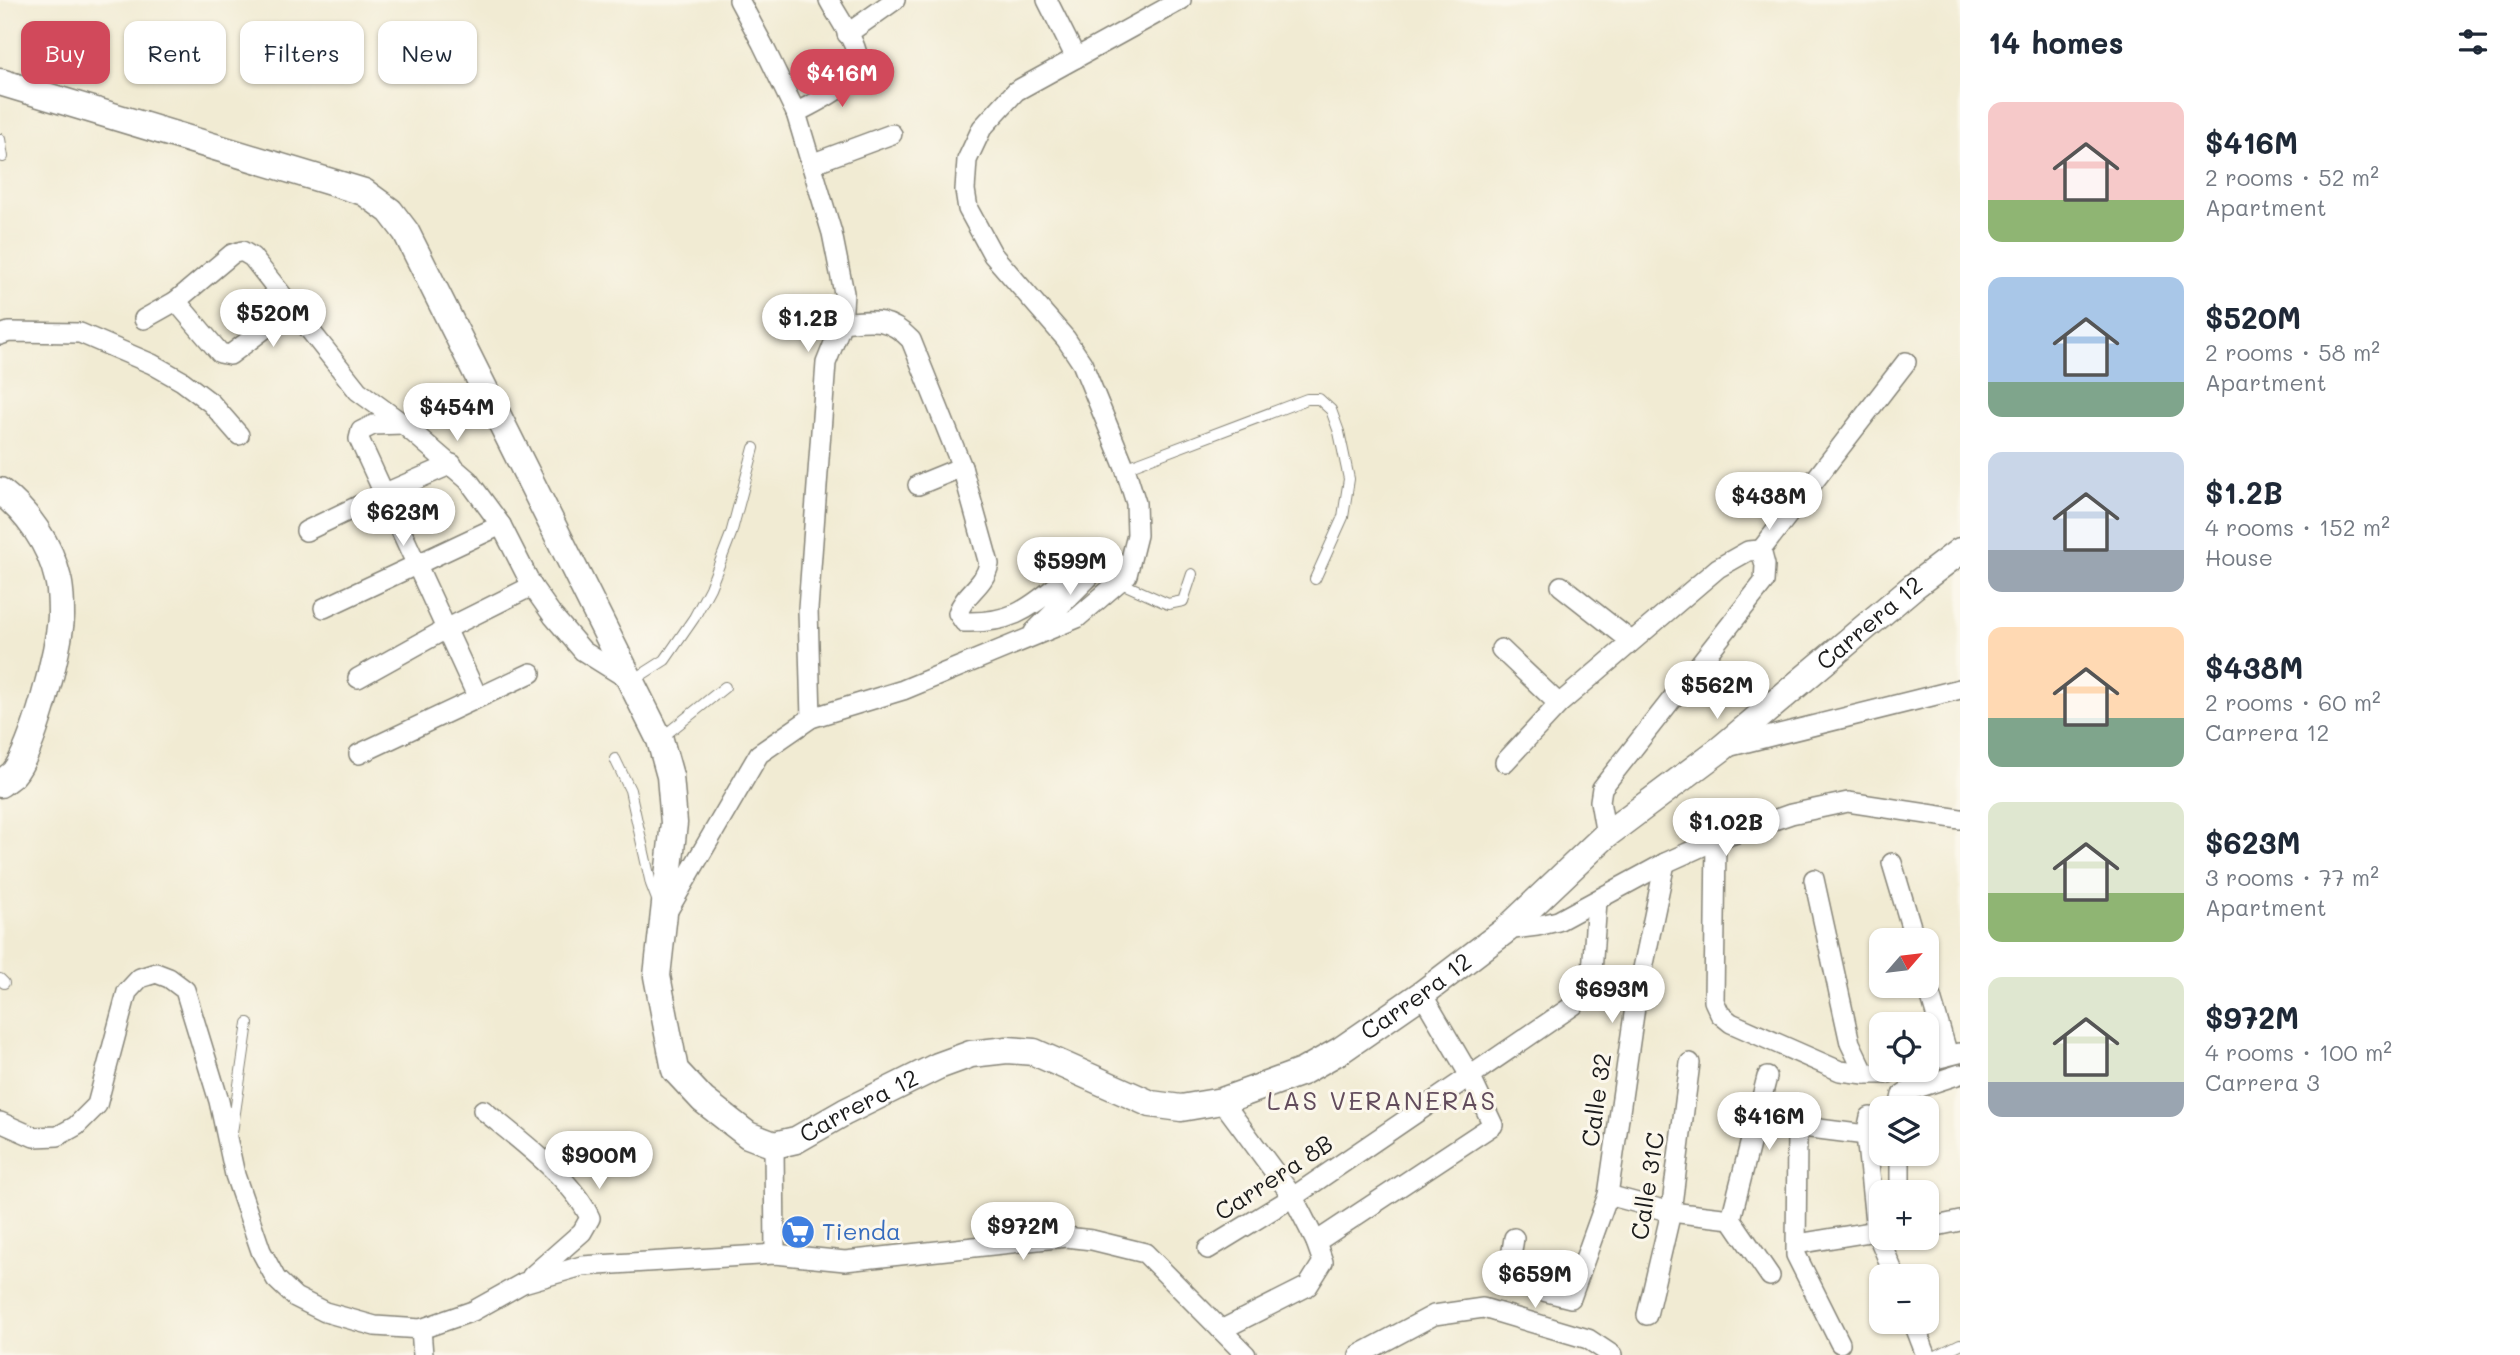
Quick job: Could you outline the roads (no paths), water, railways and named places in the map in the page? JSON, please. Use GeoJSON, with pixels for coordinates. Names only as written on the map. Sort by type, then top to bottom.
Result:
{"type":"FeatureCollection","features":[{"type":"Feature","properties":{"kind":"street"},"geometry":{"type":"LineString","coordinates":[[738,0],[796,113],[832,233],[844,293],[842,323],[826,363],[808,609],[811,718]]}},
{"type":"Feature","properties":{"kind":"street"},"geometry":{"type":"LineString","coordinates":[[796,113],[845,84],[855,68],[857,54],[829,0]]}},
{"type":"Feature","properties":{"kind":"street"},"geometry":{"type":"LineString","coordinates":[[847,34],[895,0]]}},
{"type":"Feature","properties":{"kind":"street"},"geometry":{"type":"LineString","coordinates":[[665,915],[759,754],[811,718],[903,690],[1077,618],[1127,575],[1137,535],[1136,503],[1125,468],[1082,363],[1066,339],[992,255],[968,209],[965,190],[967,160],[982,128],[1016,91],[1181,0]]}},
{"type":"Feature","properties":{"kind":"street"},"geometry":{"type":"LineString","coordinates":[[1052,2],[1076,58]]}},
{"type":"Feature","properties":{"kind":"street"},"geometry":{"type":"LineString","coordinates":[[0,82],[364,192],[390,211],[406,232],[660,740],[670,776],[674,823],[657,976],[676,1070],[703,1100],[748,1135],[774,1145],[775,1254]]}},
{"type":"Feature","properties":{"kind":"street"},"geometry":{"type":"LineString","coordinates":[[811,164],[892,134]]}},
{"type":"Feature","properties":{"kind":"street"},"geometry":{"type":"LineString","coordinates":[[144,319],[176,300],[232,254],[242,251],[252,257],[358,391],[403,424],[468,480],[501,525],[532,586],[583,651],[632,681]]}},
{"type":"Feature","properties":{"kind":"street"},"geometry":{"type":"LineString","coordinates":[[176,300],[220,353],[230,355],[292,307]]}},
{"type":"Feature","properties":{"kind":"street"},"geometry":{"type":"LineString","coordinates":[[842,323],[880,320],[902,331],[911,340],[962,467],[989,564],[986,578],[961,603],[958,613],[964,622],[1007,618],[1029,607],[1084,566],[1091,568],[1090,576],[1028,638]]}},
{"type":"Feature","properties":{"kind":"street"},"geometry":{"type":"LineString","coordinates":[[0,335],[9,332],[80,333],[152,364],[182,382],[211,403],[239,435]]}},
{"type":"Feature","properties":{"kind":"street"},"geometry":{"type":"LineString","coordinates":[[1505,762],[1559,704],[1718,568],[1748,551],[1761,550],[1906,362]]}},
{"type":"Feature","properties":{"kind":"street"},"geometry":{"type":"LineString","coordinates":[[403,424],[373,425],[361,431],[359,439],[477,696]]}},
{"type":"Feature","properties":{"kind":"street"},"geometry":{"type":"LineString","coordinates":[[306,531],[452,464]]}},
{"type":"Feature","properties":{"kind":"street"},"geometry":{"type":"LineString","coordinates":[[918,485],[962,467]]}},
{"type":"Feature","properties":{"kind":"street"},"geometry":{"type":"LineString","coordinates":[[0,491],[19,506],[43,542],[58,579],[61,617],[48,684],[27,749],[13,773],[0,784]]}},
{"type":"Feature","properties":{"kind":"street"},"geometry":{"type":"LineString","coordinates":[[324,608],[501,525]]}},
{"type":"Feature","properties":{"kind":"street"},"geometry":{"type":"LineString","coordinates":[[1606,835],[1600,801],[1602,788],[1764,582],[1765,565],[1761,550]]}},
{"type":"Feature","properties":{"kind":"street","name":"Carrera 12"},"geometry":{"type":"LineString","coordinates":[[774,1145],[796,1140],[845,1112],[938,1066],[983,1052],[1034,1052],[1151,1104],[1181,1108],[1222,1101],[1302,1072],[1341,1050],[1422,994],[1506,930],[1606,835],[1722,748],[1914,586],[1960,551]]}},
{"type":"Feature","properties":{"kind":"street"},"geometry":{"type":"LineString","coordinates":[[358,678],[446,629],[532,586]]}},
{"type":"Feature","properties":{"kind":"street"},"geometry":{"type":"LineString","coordinates":[[1561,586],[1632,641]]}},
{"type":"Feature","properties":{"kind":"street"},"geometry":{"type":"LineString","coordinates":[[1501,649],[1559,704]]}},
{"type":"Feature","properties":{"kind":"street"},"geometry":{"type":"LineString","coordinates":[[359,754],[477,696],[531,673]]}},
{"type":"Feature","properties":{"kind":"street"},"geometry":{"type":"LineString","coordinates":[[1722,748],[1960,689]]}},
{"type":"Feature","properties":{"kind":"street"},"geometry":{"type":"LineString","coordinates":[[1506,930],[1558,920],[1665,863],[1791,814],[1848,802],[1960,820]]}},
{"type":"Feature","properties":{"kind":"street"},"geometry":{"type":"LineString","coordinates":[[1716,841],[1714,1001],[1720,1014],[1731,1023],[1840,1071],[1869,1074]]}},
{"type":"Feature","properties":{"kind":"street","name":"Calle 32"},"geometry":{"type":"LineString","coordinates":[[1514,1238],[1507,1282],[1571,1298],[1608,1195],[1635,1007],[1665,863]]}},
{"type":"Feature","properties":{"kind":"street"},"geometry":{"type":"LineString","coordinates":[[1892,863],[1911,928]]}},
{"type":"Feature","properties":{"kind":"street"},"geometry":{"type":"LineString","coordinates":[[1814,879],[1850,1043],[1865,1074]]}},
{"type":"Feature","properties":{"kind":"street","name":"Carrera 8B"},"geometry":{"type":"LineString","coordinates":[[1208,1249],[1293,1197],[1574,1005],[1592,972],[1597,901]]}},
{"type":"Feature","properties":{"kind":"street"},"geometry":{"type":"LineString","coordinates":[[0,1122],[34,1137],[58,1136],[76,1126],[97,1105],[127,992],[140,978],[156,973],[169,978],[185,990],[219,1101],[235,1175],[261,1251],[276,1279],[295,1297],[326,1312],[375,1326],[421,1329],[472,1311],[523,1283],[582,1232],[590,1218],[584,1205],[538,1156],[483,1110]]}},
{"type":"Feature","properties":{"kind":"street"},"geometry":{"type":"LineString","coordinates":[[1317,1242],[1493,1125],[1470,1076],[1422,994]]}},
{"type":"Feature","properties":{"kind":"street"},"geometry":{"type":"LineString","coordinates":[[1932,998],[1954,1054]]}},
{"type":"Feature","properties":{"kind":"street","name":"Calle 31C"},"geometry":{"type":"LineString","coordinates":[[1647,1315],[1671,1212],[1690,1063]]}},
{"type":"Feature","properties":{"kind":"street"},"geometry":{"type":"LineString","coordinates":[[1911,1096],[1960,1074]]}},
{"type":"Feature","properties":{"kind":"street"},"geometry":{"type":"LineString","coordinates":[[1767,1076],[1731,1219],[1770,1276]]}},
{"type":"Feature","properties":{"kind":"street"},"geometry":{"type":"LineString","coordinates":[[1221,1330],[1308,1286],[1323,1262],[1317,1242],[1293,1197],[1222,1101]]}},
{"type":"Feature","properties":{"kind":"street"},"geometry":{"type":"LineString","coordinates":[[1840,1343],[1798,1262],[1797,1133],[1800,1128],[1868,1126],[1872,1180]]}},
{"type":"Feature","properties":{"kind":"street"},"geometry":{"type":"LineString","coordinates":[[1608,1195],[1671,1212],[1731,1219]]}},
{"type":"Feature","properties":{"kind":"street"},"geometry":{"type":"LineString","coordinates":[[1939,1226],[1960,1222]]}},
{"type":"Feature","properties":{"kind":"street"},"geometry":{"type":"LineString","coordinates":[[1797,1244],[1869,1232]]}},
{"type":"Feature","properties":{"kind":"street"},"geometry":{"type":"LineString","coordinates":[[523,1283],[582,1266],[775,1254],[845,1261],[1066,1237],[1092,1240],[1145,1253],[1246,1355]]}},
{"type":"Feature","properties":{"kind":"street"},"geometry":{"type":"LineString","coordinates":[[1359,1355],[1434,1315],[1483,1308],[1588,1339],[1612,1355]]}},
{"type":"Feature","properties":{"kind":"street"},"geometry":{"type":"LineString","coordinates":[[421,1329],[423,1355]]}},
{"type":"Feature","properties":{"kind":"street"},"geometry":{"type":"LineString","coordinates":[[1918,1334],[1926,1355]]}},
{"type":"Feature","properties":{"kind":"lane"},"geometry":{"type":"LineString","coordinates":[[0,139],[3,157]]}},
{"type":"Feature","properties":{"kind":"lane"},"geometry":{"type":"LineString","coordinates":[[1125,468],[1307,400],[1319,400],[1331,410],[1339,432],[1349,479],[1343,517],[1315,579]]}},
{"type":"Feature","properties":{"kind":"lane"},"geometry":{"type":"LineString","coordinates":[[632,681],[665,660],[694,618],[710,588],[731,534],[754,448]]}},
{"type":"Feature","properties":{"kind":"lane"},"geometry":{"type":"LineString","coordinates":[[1119,582],[1168,604],[1183,601],[1192,574]]}},
{"type":"Feature","properties":{"kind":"lane"},"geometry":{"type":"LineString","coordinates":[[660,740],[725,687]]}},
{"type":"Feature","properties":{"kind":"lane"},"geometry":{"type":"LineString","coordinates":[[615,760],[630,790],[651,884],[665,915]]}},
{"type":"Feature","properties":{"kind":"lane"},"geometry":{"type":"LineString","coordinates":[[229,1148],[248,1023]]}},
{"type":"Feature","properties":{"kind":"lane"},"geometry":{"type":"LineString","coordinates":[[1938,1355],[1960,1344]]}},
{"type":"Feature","properties":{"kind":"place","name":"Tienda"},"geometry":{"type":"Point","coordinates":[798,1232]}},
{"type":"Feature","properties":{"kind":"district","name":"LAS VERANERAS"},"geometry":{"type":"Point","coordinates":[1382,1101]}}]}
